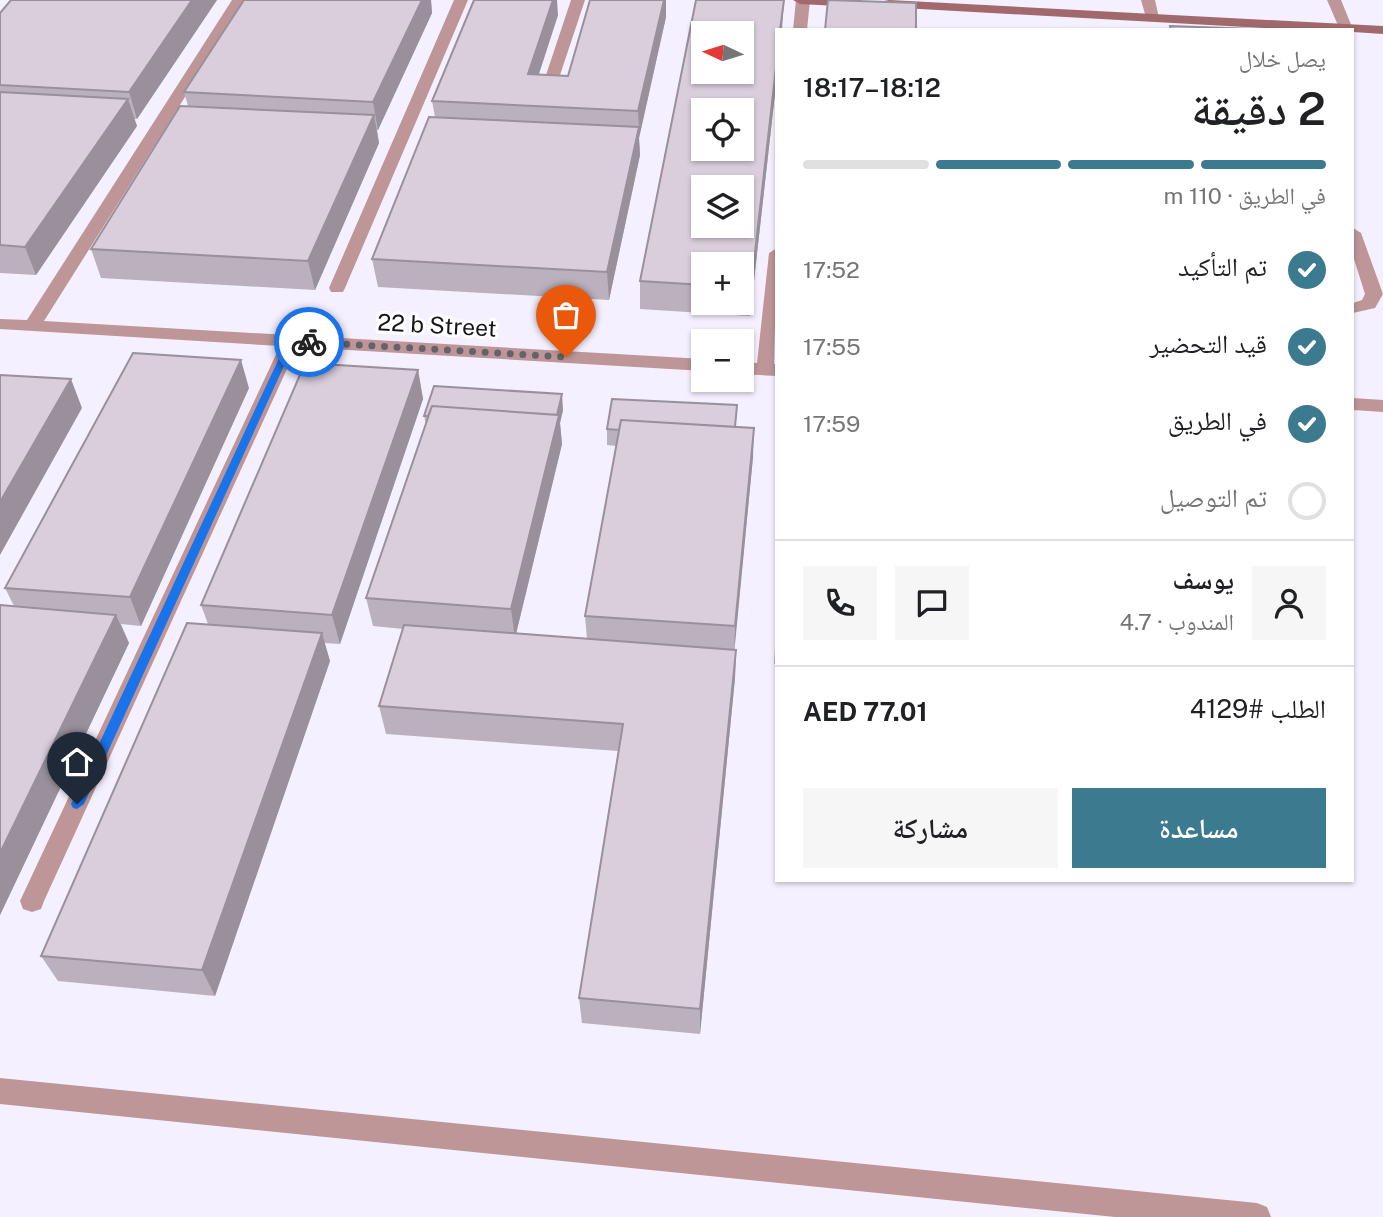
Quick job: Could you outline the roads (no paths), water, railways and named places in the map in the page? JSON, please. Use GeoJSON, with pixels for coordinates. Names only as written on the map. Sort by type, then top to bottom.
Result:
{"type":"FeatureCollection","features":[{"type":"Feature","properties":{"kind":"street"},"geometry":{"type":"LineString","coordinates":[[801,0],[963,4],[1152,18],[1383,30]]}},
{"type":"Feature","properties":{"kind":"lane"},"geometry":{"type":"LineString","coordinates":[[32,326],[239,0]]}},
{"type":"Feature","properties":{"kind":"lane"},"geometry":{"type":"LineString","coordinates":[[337,288],[461,0]]}},
{"type":"Feature","properties":{"kind":"lane"},"geometry":{"type":"LineString","coordinates":[[546,96],[578,0]]}},
{"type":"Feature","properties":{"kind":"lane"},"geometry":{"type":"LineString","coordinates":[[800,28],[801,0]]}},
{"type":"Feature","properties":{"kind":"lane"},"geometry":{"type":"LineString","coordinates":[[1148,0],[1152,18]]}},
{"type":"Feature","properties":{"kind":"lane"},"geometry":{"type":"LineString","coordinates":[[1334,0],[1345,27]]}},
{"type":"Feature","properties":{"kind":"lane"},"geometry":{"type":"LineString","coordinates":[[1354,236],[1374,294],[1369,304],[1354,308]]}},
{"type":"Feature","properties":{"kind":"lane"},"geometry":{"type":"LineString","coordinates":[[771,369],[775,292]]}},
{"type":"Feature","properties":{"kind":"lane","name":"22 b Street"},"geometry":{"type":"LineString","coordinates":[[0,324],[691,364]]}},
{"type":"Feature","properties":{"kind":"lane"},"geometry":{"type":"LineString","coordinates":[[32,901],[291,341]]}},
{"type":"Feature","properties":{"kind":"lane"},"geometry":{"type":"LineString","coordinates":[[1354,404],[1383,406]]}},
{"type":"Feature","properties":{"kind":"lane"},"geometry":{"type":"LineString","coordinates":[[0,1091],[1257,1217]]}}]}
